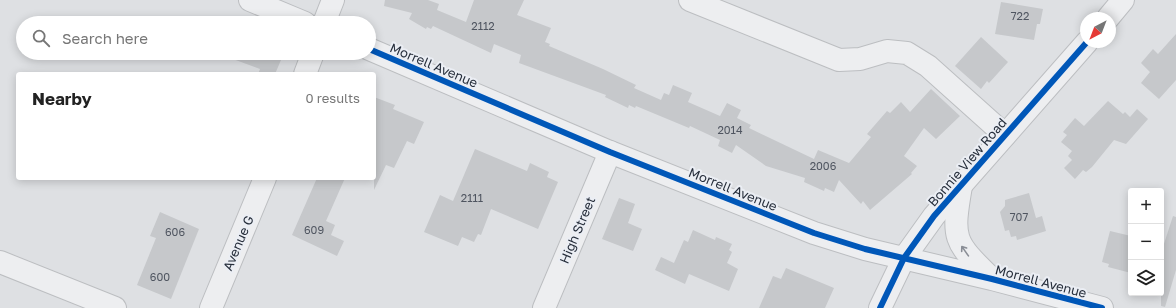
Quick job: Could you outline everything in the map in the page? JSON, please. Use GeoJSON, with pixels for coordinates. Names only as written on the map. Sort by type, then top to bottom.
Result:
{"type":"FeatureCollection","features":[{"type":"Feature","properties":{"kind":"street"},"geometry":{"type":"LineString","coordinates":[[250,0],[289,16]]}},
{"type":"Feature","properties":{"kind":"street"},"geometry":{"type":"LineString","coordinates":[[327,16],[333,0]]}},
{"type":"Feature","properties":{"kind":"street"},"geometry":{"type":"LineString","coordinates":[[690,0],[839,60],[860,59],[887,51],[907,53],[928,66],[1005,135]]}},
{"type":"Feature","properties":{"kind":"street","name":"Bonnie View Road"},"geometry":{"type":"LineString","coordinates":[[880,308],[904,258],[934,216],[1082,48]]}},
{"type":"Feature","properties":{"kind":"street","name":"Morrell Avenue"},"geometry":{"type":"LineString","coordinates":[[376,52],[610,152],[814,233],[865,249],[992,279],[1102,308]]}},
{"type":"Feature","properties":{"kind":"street"},"geometry":{"type":"LineString","coordinates":[[306,72],[310,60]]}},
{"type":"Feature","properties":{"kind":"street","name":"High Street"},"geometry":{"type":"LineString","coordinates":[[544,308],[610,152]]}},
{"type":"Feature","properties":{"kind":"street","name":"Avenue G"},"geometry":{"type":"LineString","coordinates":[[211,308],[264,180]]}},
{"type":"Feature","properties":{"kind":"street"},"geometry":{"type":"LineString","coordinates":[[961,186],[955,221],[958,240],[967,255],[992,279]]}},
{"type":"Feature","properties":{"kind":"street"},"geometry":{"type":"LineString","coordinates":[[2,268],[115,308]]}},
{"type":"Feature","properties":{"kind":"building"},"geometry":{"type":"Polygon","coordinates":[[[385,0],[428,0],[439,4],[437,10],[466,22],[474,0],[524,0],[517,15],[551,28],[545,42],[550,44],[549,46],[603,69],[636,85],[634,88],[661,100],[664,93],[669,95],[673,85],[692,93],[688,102],[720,116],[727,103],[741,110],[737,118],[751,125],[749,128],[814,159],[818,150],[849,163],[871,137],[867,134],[887,111],[890,113],[901,102],[910,112],[931,89],[960,116],[936,139],[924,128],[904,156],[917,166],[911,173],[912,174],[870,210],[863,201],[861,204],[839,180],[834,192],[825,188],[824,191],[804,182],[805,178],[766,166],[736,145],[732,153],[718,146],[720,140],[690,126],[689,128],[636,106],[635,108],[629,105],[628,108],[605,97],[606,95],[519,63],[521,55],[494,44],[491,53],[433,26],[431,29],[427,27],[426,29],[409,19],[412,13],[384,6],[385,0]]]}},
{"type":"Feature","properties":{"kind":"building"},"geometry":{"type":"Polygon","coordinates":[[[1001,2],[1043,9],[1040,24],[1037,24],[1034,40],[995,34],[1001,2]]]}},
{"type":"Feature","properties":{"kind":"building"},"geometry":{"type":"Polygon","coordinates":[[[1176,34],[1176,80],[1159,99],[1141,83],[1150,72],[1141,63],[1153,49],[1158,54],[1176,34]]]}},
{"type":"Feature","properties":{"kind":"building"},"geometry":{"type":"Polygon","coordinates":[[[981,37],[1008,62],[989,83],[987,81],[981,89],[955,66],[981,37]]]}},
{"type":"Feature","properties":{"kind":"building"},"geometry":{"type":"Polygon","coordinates":[[[236,60],[281,60],[276,72],[259,72],[260,69],[236,60]]]}},
{"type":"Feature","properties":{"kind":"building"},"geometry":{"type":"Polygon","coordinates":[[[376,98],[395,105],[393,109],[424,122],[414,144],[407,141],[394,168],[386,165],[374,190],[374,180],[376,180],[376,98]]]}},
{"type":"Feature","properties":{"kind":"building"},"geometry":{"type":"Polygon","coordinates":[[[1108,101],[1123,114],[1125,112],[1130,117],[1137,109],[1148,119],[1126,144],[1114,140],[1092,167],[1086,172],[1083,170],[1075,179],[1064,168],[1072,160],[1068,156],[1072,151],[1061,142],[1067,135],[1063,132],[1075,118],[1084,126],[1108,101]]]}},
{"type":"Feature","properties":{"kind":"building"},"geometry":{"type":"Polygon","coordinates":[[[475,149],[527,171],[530,163],[549,172],[547,177],[558,182],[538,229],[491,209],[481,235],[478,234],[474,242],[462,237],[458,246],[424,232],[440,195],[453,201],[475,149]]]}},
{"type":"Feature","properties":{"kind":"building"},"geometry":{"type":"Polygon","coordinates":[[[316,180],[344,180],[326,221],[335,225],[331,235],[344,241],[337,256],[292,235],[316,180]]]}},
{"type":"Feature","properties":{"kind":"building"},"geometry":{"type":"Polygon","coordinates":[[[1029,193],[1036,218],[1042,216],[1046,231],[1017,240],[1016,236],[1011,237],[1009,230],[1005,231],[1000,212],[1005,206],[1005,200],[1029,193]]]}},
{"type":"Feature","properties":{"kind":"building"},"geometry":{"type":"Polygon","coordinates":[[[619,198],[635,204],[628,223],[642,229],[633,251],[602,239],[619,198]]]}},
{"type":"Feature","properties":{"kind":"building"},"geometry":{"type":"Polygon","coordinates":[[[160,212],[199,229],[171,299],[137,285],[156,238],[150,236],[160,212]]]}},
{"type":"Feature","properties":{"kind":"building"},"geometry":{"type":"Polygon","coordinates":[[[1173,216],[1176,217],[1176,270],[1165,307],[1161,306],[1161,296],[1164,296],[1164,244],[1173,216]]]}},
{"type":"Feature","properties":{"kind":"building"},"geometry":{"type":"Polygon","coordinates":[[[693,230],[715,240],[716,237],[732,244],[729,250],[732,252],[727,263],[738,269],[729,291],[689,274],[685,284],[655,270],[661,257],[674,263],[684,240],[688,242],[693,230]]]}},
{"type":"Feature","properties":{"kind":"building"},"geometry":{"type":"Polygon","coordinates":[[[1110,231],[1128,235],[1128,272],[1108,267],[1109,264],[1102,262],[1110,231]]]}},
{"type":"Feature","properties":{"kind":"building"},"geometry":{"type":"Polygon","coordinates":[[[786,268],[834,288],[825,308],[759,308],[773,276],[781,279],[786,268]]]}},
{"type":"Feature","properties":{"kind":"cycle path"},"geometry":{"type":"LineString","coordinates":[[880,308],[904,258],[934,216],[1082,48]]}},
{"type":"Feature","properties":{"kind":"cycle path"},"geometry":{"type":"LineString","coordinates":[[376,52],[610,152],[814,233],[865,249],[992,279],[1102,308]]}}]}
